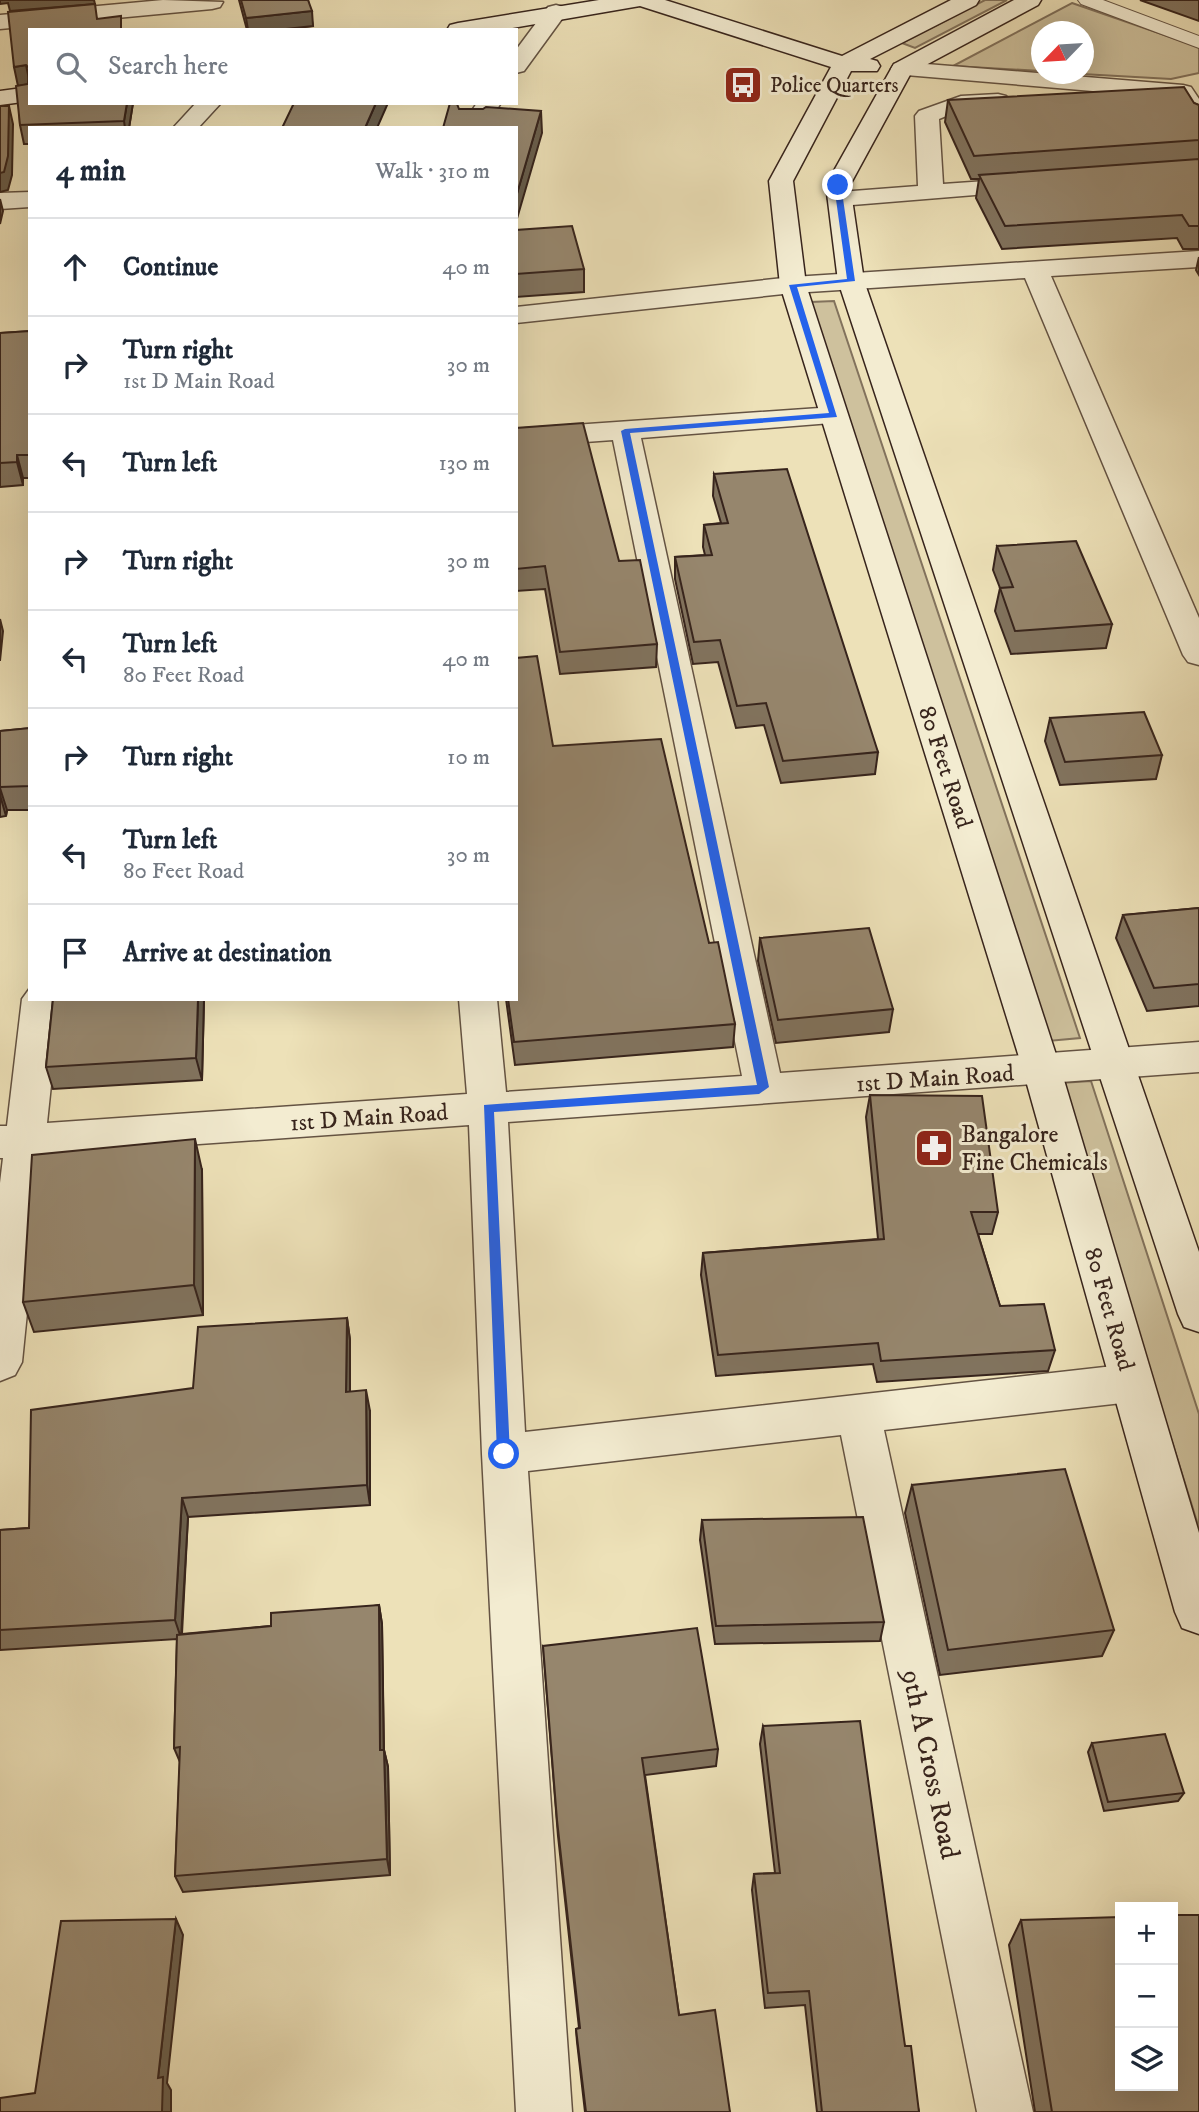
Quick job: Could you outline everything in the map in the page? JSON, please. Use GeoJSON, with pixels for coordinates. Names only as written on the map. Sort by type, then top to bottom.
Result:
{"type":"FeatureCollection","features":[{"type":"Feature","properties":{"kind":"street"},"geometry":{"type":"LineString","coordinates":[[469,28],[641,0],[678,4],[844,65],[1191,92],[1199,119]]}},
{"type":"Feature","properties":{"kind":"street"},"geometry":{"type":"LineString","coordinates":[[844,65],[968,0]]}},
{"type":"Feature","properties":{"kind":"street"},"geometry":{"type":"LineString","coordinates":[[1030,0],[902,69],[838,185],[851,281],[1117,1064],[1199,1314]]}},
{"type":"Feature","properties":{"kind":"street"},"geometry":{"type":"LineString","coordinates":[[0,22],[215,8]]}},
{"type":"Feature","properties":{"kind":"street"},"geometry":{"type":"LineString","coordinates":[[518,63],[556,12]]}},
{"type":"Feature","properties":{"kind":"street","name":"80 Feet Road"},"geometry":{"type":"LineString","coordinates":[[844,65],[781,181],[793,285],[1042,1070],[1199,1612]]}},
{"type":"Feature","properties":{"kind":"street"},"geometry":{"type":"LineString","coordinates":[[0,98],[28,94]]}},
{"type":"Feature","properties":{"kind":"street"},"geometry":{"type":"LineString","coordinates":[[931,193],[927,116],[943,106],[962,101],[1118,100]]}},
{"type":"Feature","properties":{"kind":"street"},"geometry":{"type":"LineString","coordinates":[[187,126],[207,105]]}},
{"type":"Feature","properties":{"kind":"street"},"geometry":{"type":"LineString","coordinates":[[472,126],[488,105]]}},
{"type":"Feature","properties":{"kind":"street"},"geometry":{"type":"LineString","coordinates":[[840,199],[1051,184]]}},
{"type":"Feature","properties":{"kind":"street"},"geometry":{"type":"LineString","coordinates":[[0,201],[28,199]]}},
{"type":"Feature","properties":{"kind":"street"},"geometry":{"type":"LineString","coordinates":[[518,315],[793,285],[1192,259],[1199,285]]}},
{"type":"Feature","properties":{"kind":"street"},"geometry":{"type":"LineString","coordinates":[[1035,270],[1199,655]]}},
{"type":"Feature","properties":{"kind":"street"},"geometry":{"type":"LineString","coordinates":[[518,438],[834,415]]}},
{"type":"Feature","properties":{"kind":"street"},"geometry":{"type":"LineString","coordinates":[[625,431],[764,1087],[759,1090]]}},
{"type":"Feature","properties":{"kind":"street"},"geometry":{"type":"LineString","coordinates":[[0,1362],[13,1141],[41,1001]]}},
{"type":"Feature","properties":{"kind":"street"},"geometry":{"type":"LineString","coordinates":[[478,1001],[488,1108],[504,1454],[544,2112]]}},
{"type":"Feature","properties":{"kind":"street","name":"1st D Main Road"},"geometry":{"type":"LineString","coordinates":[[13,1141],[1199,1057]]}},
{"type":"Feature","properties":{"kind":"street"},"geometry":{"type":"LineString","coordinates":[[504,1454],[859,1416],[1131,1383]]}},
{"type":"Feature","properties":{"kind":"street","name":"9th A Cross Road"},"geometry":{"type":"LineString","coordinates":[[859,1416],[1005,2112]]}},
{"type":"Feature","properties":{"kind":"lane"},"geometry":{"type":"LineString","coordinates":[[1087,0],[1199,42]]}},
{"type":"Feature","properties":{"kind":"shaded area"},"geometry":{"type":"Polygon","coordinates":[[[985,0],[1007,0],[915,48],[902,43],[985,0]]]}},
{"type":"Feature","properties":{"kind":"shaded area"},"geometry":{"type":"Polygon","coordinates":[[[1072,3],[1199,47],[1199,73],[1171,79],[1094,75],[1094,21],[1038,21],[1072,3]]]}},
{"type":"Feature","properties":{"kind":"shaded area"},"geometry":{"type":"Polygon","coordinates":[[[1031,25],[1031,70],[953,66],[1031,25]]]}},
{"type":"Feature","properties":{"kind":"shaded area"},"geometry":{"type":"Polygon","coordinates":[[[834,301],[1080,1038],[1048,1041],[811,302],[834,301]]]}},
{"type":"Feature","properties":{"kind":"shaded area"},"geometry":{"type":"Polygon","coordinates":[[[1091,1081],[1199,1414],[1199,1528],[1060,1083],[1091,1081]]]}},
{"type":"Feature","properties":{"kind":"building"},"geometry":{"type":"Polygon","coordinates":[[[241,0],[308,0],[312,11],[246,18],[241,0]]]}},
{"type":"Feature","properties":{"kind":"building"},"geometry":{"type":"Polygon","coordinates":[[[95,4],[97,19],[121,16],[121,28],[28,28],[28,67],[14,67],[8,12],[95,4]]]}},
{"type":"Feature","properties":{"kind":"building"},"geometry":{"type":"Polygon","coordinates":[[[28,84],[28,105],[127,105],[124,121],[20,125],[16,86],[28,84]]]}},
{"type":"Feature","properties":{"kind":"building"},"geometry":{"type":"Polygon","coordinates":[[[1184,87],[1194,103],[1199,105],[1199,140],[974,156],[948,100],[1184,87]]]}},
{"type":"Feature","properties":{"kind":"building"},"geometry":{"type":"Polygon","coordinates":[[[293,105],[375,105],[366,126],[283,126],[293,105]]]}},
{"type":"Feature","properties":{"kind":"building"},"geometry":{"type":"Polygon","coordinates":[[[449,105],[457,105],[459,109],[486,107],[541,111],[518,190],[518,126],[444,126],[449,105]]]}},
{"type":"Feature","properties":{"kind":"building"},"geometry":{"type":"Polygon","coordinates":[[[0,106],[9,106],[8,156],[4,172],[0,173],[0,106]]]}},
{"type":"Feature","properties":{"kind":"building"},"geometry":{"type":"Polygon","coordinates":[[[1199,159],[1199,226],[1189,226],[1182,215],[1005,226],[979,175],[1199,159]]]}},
{"type":"Feature","properties":{"kind":"building"},"geometry":{"type":"Polygon","coordinates":[[[572,226],[584,269],[518,274],[518,230],[572,226]]]}},
{"type":"Feature","properties":{"kind":"building"},"geometry":{"type":"Polygon","coordinates":[[[28,331],[28,455],[17,455],[17,462],[0,463],[0,333],[28,331]]]}},
{"type":"Feature","properties":{"kind":"building"},"geometry":{"type":"Polygon","coordinates":[[[583,423],[619,561],[640,560],[657,644],[560,652],[545,566],[518,569],[518,428],[583,423]]]}},
{"type":"Feature","properties":{"kind":"building"},"geometry":{"type":"Polygon","coordinates":[[[787,469],[878,752],[783,761],[766,703],[737,706],[720,640],[694,642],[675,557],[712,555],[704,525],[728,523],[714,474],[787,469]]]}},
{"type":"Feature","properties":{"kind":"building"},"geometry":{"type":"Polygon","coordinates":[[[1076,541],[1112,624],[1015,631],[1000,588],[1013,587],[997,546],[1076,541]]]}},
{"type":"Feature","properties":{"kind":"building"},"geometry":{"type":"Polygon","coordinates":[[[537,656],[553,746],[661,739],[709,943],[718,942],[735,1024],[514,1042],[508,1001],[518,1001],[518,658],[537,656]]]}},
{"type":"Feature","properties":{"kind":"building"},"geometry":{"type":"Polygon","coordinates":[[[1144,712],[1162,755],[1065,762],[1050,718],[1144,712]]]}},
{"type":"Feature","properties":{"kind":"building"},"geometry":{"type":"Polygon","coordinates":[[[28,728],[28,786],[0,787],[0,731],[28,728]]]}},
{"type":"Feature","properties":{"kind":"building"},"geometry":{"type":"Polygon","coordinates":[[[1199,908],[1199,984],[1154,988],[1123,915],[1199,908]]]}},
{"type":"Feature","properties":{"kind":"building"},"geometry":{"type":"Polygon","coordinates":[[[869,928],[893,1009],[778,1020],[760,938],[869,928]]]}},
{"type":"Feature","properties":{"kind":"building"},"geometry":{"type":"Polygon","coordinates":[[[53,1001],[198,1001],[196,1058],[46,1067],[53,1001]]]}},
{"type":"Feature","properties":{"kind":"building"},"geometry":{"type":"Polygon","coordinates":[[[870,1095],[982,1096],[998,1212],[971,1212],[1000,1306],[1044,1304],[1055,1350],[881,1361],[878,1343],[718,1355],[703,1253],[884,1239],[870,1095]]]}},
{"type":"Feature","properties":{"kind":"building"},"geometry":{"type":"Polygon","coordinates":[[[195,1139],[194,1285],[23,1302],[32,1155],[195,1139]]]}},
{"type":"Feature","properties":{"kind":"building"},"geometry":{"type":"Polygon","coordinates":[[[347,1318],[346,1392],[366,1390],[367,1485],[182,1498],[175,1620],[0,1630],[0,1530],[29,1528],[31,1410],[193,1388],[198,1327],[347,1318]]]}},
{"type":"Feature","properties":{"kind":"building"},"geometry":{"type":"Polygon","coordinates":[[[1065,1469],[1114,1630],[948,1650],[912,1485],[1065,1469]]]}},
{"type":"Feature","properties":{"kind":"building"},"geometry":{"type":"Polygon","coordinates":[[[863,1517],[884,1622],[716,1626],[702,1520],[863,1517]]]}},
{"type":"Feature","properties":{"kind":"building"},"geometry":{"type":"Polygon","coordinates":[[[379,1605],[380,1750],[384,1750],[387,1859],[175,1876],[180,1747],[174,1748],[177,1635],[271,1626],[271,1613],[379,1605]]]}},
{"type":"Feature","properties":{"kind":"building"},"geometry":{"type":"Polygon","coordinates":[[[697,1628],[718,1749],[642,1758],[679,2015],[715,2010],[730,2112],[586,2112],[576,2029],[580,2028],[557,1820],[543,1646],[697,1628]]]}},
{"type":"Feature","properties":{"kind":"building"},"geometry":{"type":"Polygon","coordinates":[[[860,1721],[905,2046],[911,2046],[919,2112],[822,2112],[809,1991],[768,1993],[754,1874],[780,1873],[763,1726],[860,1721]]]}},
{"type":"Feature","properties":{"kind":"building"},"geometry":{"type":"Polygon","coordinates":[[[1165,1734],[1184,1793],[1108,1802],[1092,1743],[1165,1734]]]}},
{"type":"Feature","properties":{"kind":"building"},"geometry":{"type":"Polygon","coordinates":[[[1178,1915],[1199,1915],[1199,2112],[1052,2112],[1021,1920],[1115,1917],[1115,2091],[1178,2091],[1178,1915]]]}},
{"type":"Feature","properties":{"kind":"building"},"geometry":{"type":"Polygon","coordinates":[[[176,1919],[158,2078],[163,2077],[162,2112],[0,2112],[0,2098],[35,2093],[61,1921],[176,1919]]]}},
{"type":"Feature","properties":{"kind":"place","name":"Police Quarters"},"geometry":{"type":"Point","coordinates":[743,85]}},
{"type":"Feature","properties":{"kind":"place","name":"Bangalore Fine Chemicals"},"geometry":{"type":"Point","coordinates":[934,1148]}},
{"type":"Feature","properties":{"kind":"route"},"geometry":{"type":"LineString","coordinates":[[504,1454],[488,1108],[759,1090],[764,1087],[625,431],[834,415],[793,285],[851,281],[838,185]]}}]}
